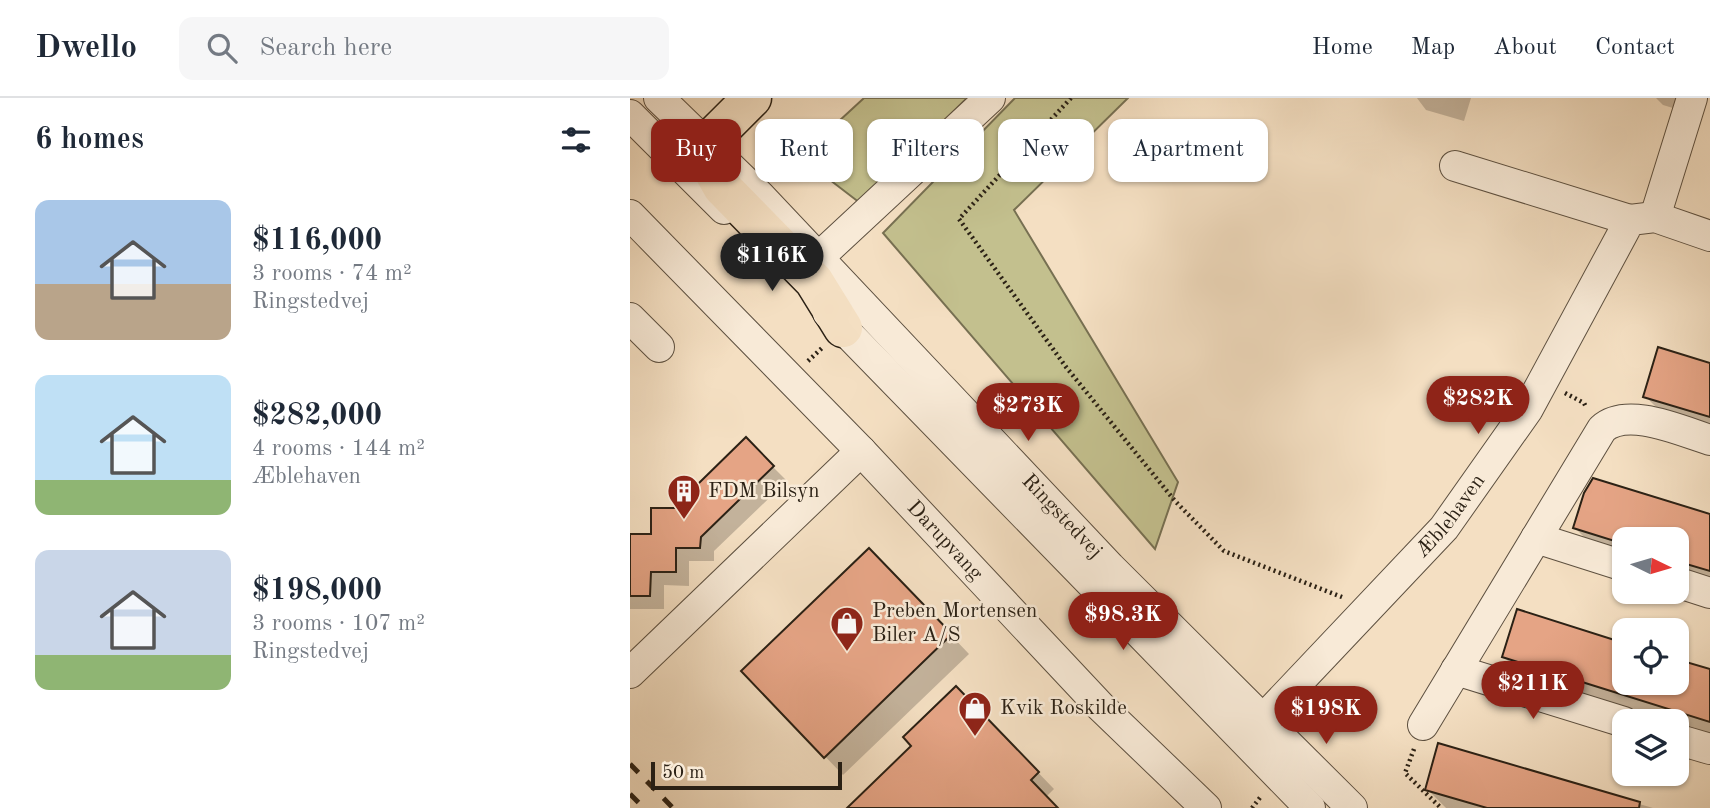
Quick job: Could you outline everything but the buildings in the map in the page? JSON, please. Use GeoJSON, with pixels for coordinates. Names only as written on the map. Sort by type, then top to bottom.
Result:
{"type":"FeatureCollection","features":[{"type":"Feature","properties":{"kind":"highway"},"geometry":{"type":"LineString","coordinates":[[731,119],[752,98]]}},
{"type":"Feature","properties":{"kind":"highway"},"geometry":{"type":"LineString","coordinates":[[719,182],[814,281],[843,328]]}},
{"type":"Feature","properties":{"kind":"street","name":"Ringstedvej"},"geometry":{"type":"LineString","coordinates":[[659,98],[681,119]]}},
{"type":"Feature","properties":{"kind":"street"},"geometry":{"type":"LineString","coordinates":[[818,258],[990,98]]}},
{"type":"Feature","properties":{"kind":"street","name":"Æblehaven"},"geometry":{"type":"LineString","coordinates":[[1254,730],[1444,528],[1528,408],[1643,219],[1692,98]]}},
{"type":"Feature","properties":{"kind":"street","name":"Ringstedvej"},"geometry":{"type":"LineString","coordinates":[[630,115],[843,328],[1254,730],[1352,808]]}},
{"type":"Feature","properties":{"kind":"street"},"geometry":{"type":"LineString","coordinates":[[1455,166],[1710,236]]}},
{"type":"Feature","properties":{"kind":"street","name":"Ringstedvej"},"geometry":{"type":"LineString","coordinates":[[741,178],[1110,567],[1254,730],[1310,808]]}},
{"type":"Feature","properties":{"kind":"street","name":"Darupvang"},"geometry":{"type":"LineString","coordinates":[[630,215],[861,451],[1101,707],[1206,808]]}},
{"type":"Feature","properties":{"kind":"street"},"geometry":{"type":"LineString","coordinates":[[630,318],[659,347]]}},
{"type":"Feature","properties":{"kind":"street"},"geometry":{"type":"LineString","coordinates":[[1423,725],[1600,432],[1608,423],[1633,418],[1710,440]]}},
{"type":"Feature","properties":{"kind":"street"},"geometry":{"type":"LineString","coordinates":[[630,673],[861,451]]}},
{"type":"Feature","properties":{"kind":"street"},"geometry":{"type":"LineString","coordinates":[[1536,538],[1612,562]]}},
{"type":"Feature","properties":{"kind":"street"},"geometry":{"type":"LineString","coordinates":[[1689,586],[1710,593]]}},
{"type":"Feature","properties":{"kind":"street"},"geometry":{"type":"LineString","coordinates":[[1456,670],[1612,718]]}},
{"type":"Feature","properties":{"kind":"street"},"geometry":{"type":"LineString","coordinates":[[1689,743],[1710,749]]}},
{"type":"Feature","properties":{"kind":"path"},"geometry":{"type":"LineString","coordinates":[[1071,98],[959,219],[1066,368],[1175,501],[1224,551],[1369,607]]}},
{"type":"Feature","properties":{"kind":"path"},"geometry":{"type":"LineString","coordinates":[[1543,381],[1584,402],[1600,432]]}},
{"type":"Feature","properties":{"kind":"path"},"geometry":{"type":"LineString","coordinates":[[1423,725],[1405,773],[1441,808]]}},
{"type":"Feature","properties":{"kind":"shaded area"},"geometry":{"type":"Polygon","coordinates":[[[864,98],[967,98],[946,119],[867,119],[867,182],[881,182],[860,203],[833,182],[853,182],[853,119],[841,119],[864,98]]]}},
{"type":"Feature","properties":{"kind":"shaded area"},"geometry":{"type":"Polygon","coordinates":[[[1015,98],[1128,98],[1094,131],[1094,119],[998,119],[998,182],[1042,182],[1014,210],[1178,482],[1155,549],[883,233],[933,182],[984,182],[984,130],[1015,98]]]}},
{"type":"Feature","properties":{"kind":"railway"},"geometry":{"type":"LineString","coordinates":[[630,764],[673,808]]}},
{"type":"Feature","properties":{"kind":"railway"},"geometry":{"type":"LineString","coordinates":[[630,794],[644,808]]}},
{"type":"Feature","properties":{"kind":"place","name":"FDM Bilsyn"},"geometry":{"type":"Point","coordinates":[684,521]}},
{"type":"Feature","properties":{"kind":"place","name":"Preben Mortensen Biler A/S"},"geometry":{"type":"Point","coordinates":[847,653]}},
{"type":"Feature","properties":{"kind":"place","name":"Kvik Roskilde"},"geometry":{"type":"Point","coordinates":[975,738]}}]}
